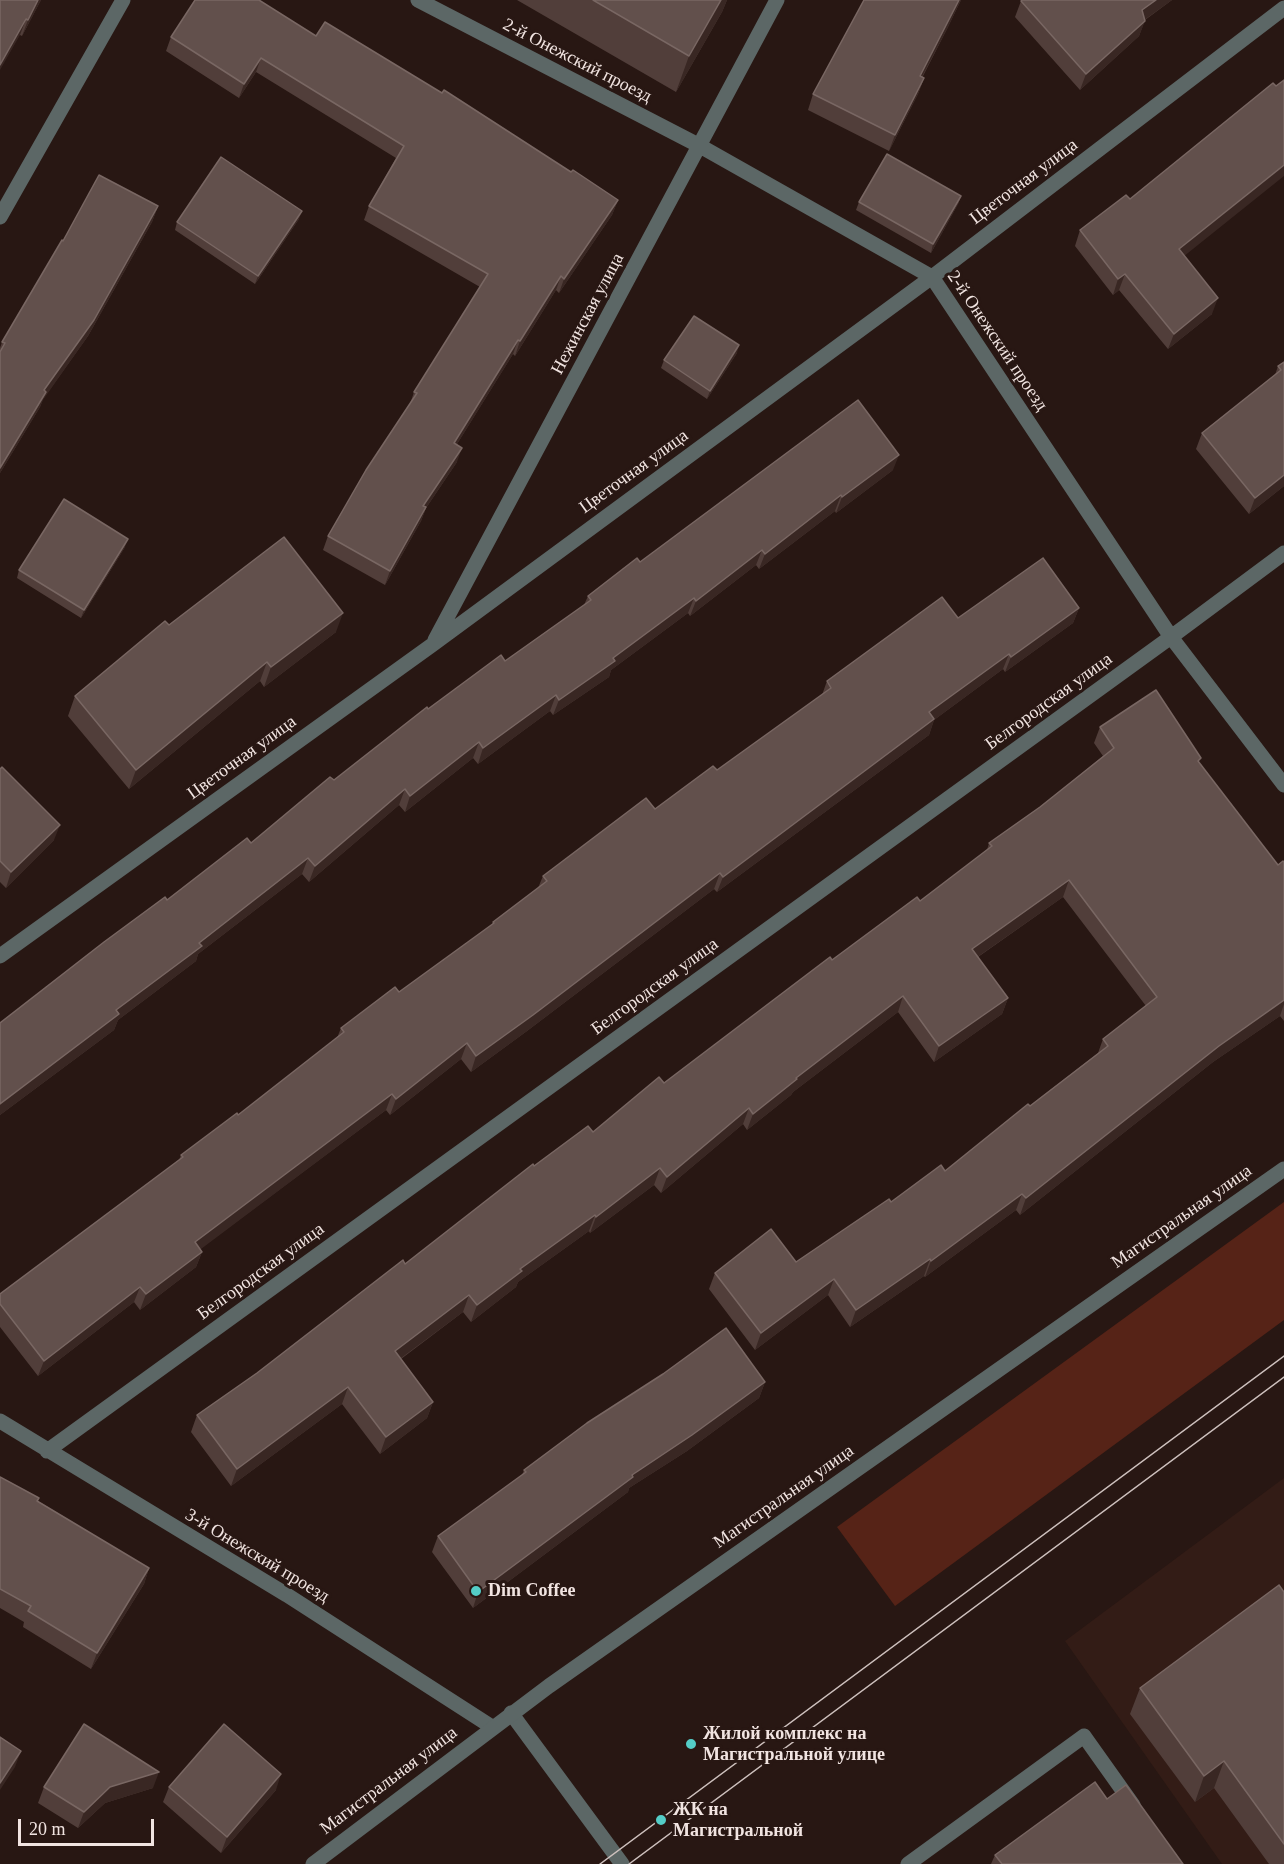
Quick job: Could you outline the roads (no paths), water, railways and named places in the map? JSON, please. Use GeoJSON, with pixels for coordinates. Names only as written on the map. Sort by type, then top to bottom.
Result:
{"type":"FeatureCollection","features":[{"type":"Feature","properties":{"kind":"street"},"geometry":{"type":"LineString","coordinates":[[0,217],[123,0]]}},
{"type":"Feature","properties":{"kind":"street","name":"2-й Онежский проезд"},"geometry":{"type":"LineString","coordinates":[[418,0],[700,146],[932,277],[1171,637],[1284,785]]}},
{"type":"Feature","properties":{"kind":"street","name":"Нежинская улица"},"geometry":{"type":"LineString","coordinates":[[432,645],[777,0]]}},
{"type":"Feature","properties":{"kind":"street","name":"Цветочная улица"},"geometry":{"type":"LineString","coordinates":[[0,956],[432,645],[932,277],[1284,8]]}},
{"type":"Feature","properties":{"kind":"street","name":"Белгородская улица"},"geometry":{"type":"LineString","coordinates":[[47,1451],[1284,553]]}},
{"type":"Feature","properties":{"kind":"street","name":"Магистральная улица"},"geometry":{"type":"LineString","coordinates":[[313,1864],[511,1713],[1284,1169]]}},
{"type":"Feature","properties":{"kind":"street","name":"3-й Онежский проезд"},"geometry":{"type":"LineString","coordinates":[[0,1421],[287,1596],[492,1727]]}},
{"type":"Feature","properties":{"kind":"street"},"geometry":{"type":"LineString","coordinates":[[511,1713],[622,1864]]}},
{"type":"Feature","properties":{"kind":"street"},"geometry":{"type":"LineString","coordinates":[[908,1864],[1084,1736],[1143,1818]]}},
{"type":"Feature","properties":{"kind":"tram line"},"geometry":{"type":"LineString","coordinates":[[600,1864],[1284,1356]]}},
{"type":"Feature","properties":{"kind":"tram line"},"geometry":{"type":"LineString","coordinates":[[629,1864],[1284,1377]]}},
{"type":"Feature","properties":{"kind":"place","name":"Dim Coffee"},"geometry":{"type":"Point","coordinates":[476,1591]}},
{"type":"Feature","properties":{"kind":"place","name":"Жилой комплекс на Магистральной улице"},"geometry":{"type":"Point","coordinates":[691,1744]}},
{"type":"Feature","properties":{"kind":"place","name":"ЖК на Магистральной"},"geometry":{"type":"Point","coordinates":[661,1820]}}]}
